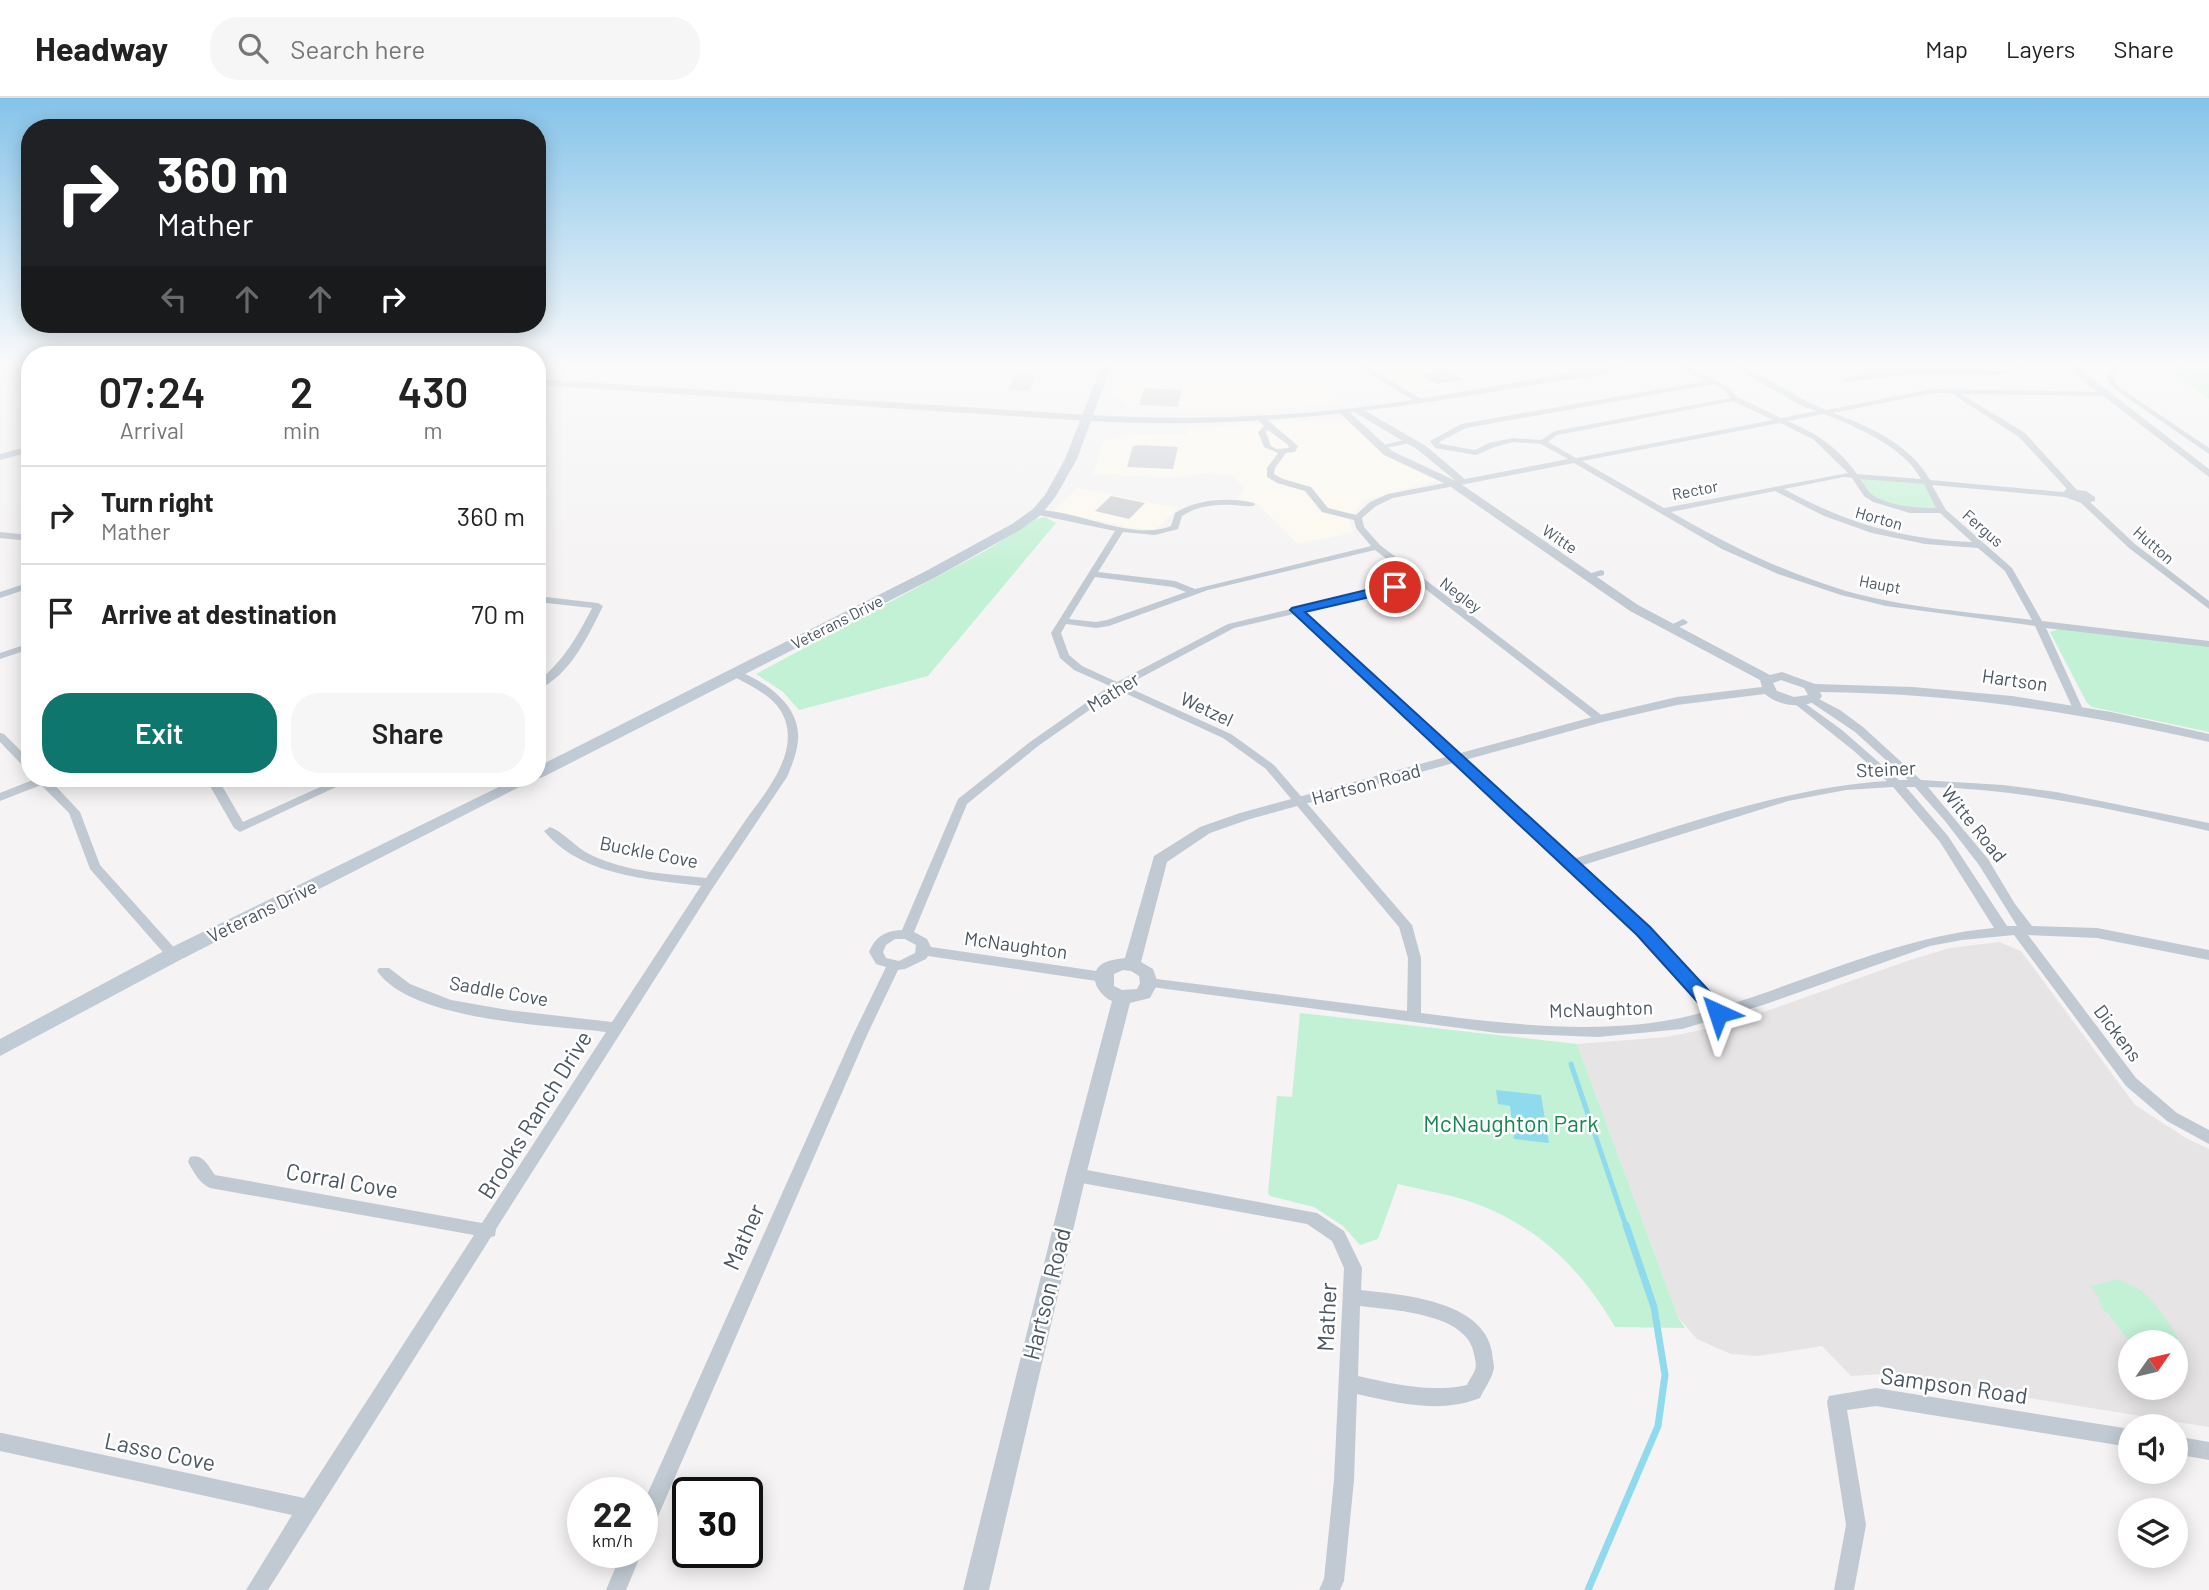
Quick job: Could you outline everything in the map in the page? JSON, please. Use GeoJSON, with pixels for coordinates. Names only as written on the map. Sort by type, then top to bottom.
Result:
{"type":"FeatureCollection","features":[{"type":"Feature","properties":{"kind":"main road","name":"Veterans Drive"},"geometry":{"type":"LineString","coordinates":[[546,770],[931,574],[1016,527],[1037,512],[1050,496],[1080,437]]}},
{"type":"Feature","properties":{"kind":"main road","name":"Veterans Drive"},"geometry":{"type":"LineString","coordinates":[[0,1048],[173,955],[511,787]]}},
{"type":"Feature","properties":{"kind":"street"},"geometry":{"type":"LineString","coordinates":[[1264,437],[1268,447],[1283,452],[1292,450],[1294,446],[1282,437]]}},
{"type":"Feature","properties":{"kind":"street","name":"Witte"},"geometry":{"type":"LineString","coordinates":[[1368,437],[1379,447],[1457,482],[1773,682]]}},
{"type":"Feature","properties":{"kind":"street","name":"Witte"},"geometry":{"type":"LineString","coordinates":[[1401,437],[1422,449],[1457,482],[1634,608],[1678,624]]}},
{"type":"Feature","properties":{"kind":"street"},"geometry":{"type":"LineString","coordinates":[[1438,446],[1434,441],[1439,437]]}},
{"type":"Feature","properties":{"kind":"street"},"geometry":{"type":"LineString","coordinates":[[1543,442],[1550,437]]}},
{"type":"Feature","properties":{"kind":"street"},"geometry":{"type":"LineString","coordinates":[[1283,452],[1271,468],[1270,475],[1280,481],[1308,489],[1325,510],[1358,518],[1376,501],[1457,482],[1694,437]]}},
{"type":"Feature","properties":{"kind":"street"},"geometry":{"type":"LineString","coordinates":[[1815,437],[1854,475],[1867,494],[1888,506],[1942,511]]}},
{"type":"Feature","properties":{"kind":"street","name":"Fergus"},"geometry":{"type":"LineString","coordinates":[[1877,437],[1905,453],[1926,481],[1942,511],[2009,570],[2039,624],[2077,708]]}},
{"type":"Feature","properties":{"kind":"street"},"geometry":{"type":"LineString","coordinates":[[2023,437],[2070,493]]}},
{"type":"Feature","properties":{"kind":"street"},"geometry":{"type":"LineString","coordinates":[[2162,437],[2209,474]]}},
{"type":"Feature","properties":{"kind":"street"},"geometry":{"type":"LineString","coordinates":[[2187,437],[2209,452]]}},
{"type":"Feature","properties":{"kind":"street"},"geometry":{"type":"LineString","coordinates":[[1379,447],[1408,441]]}},
{"type":"Feature","properties":{"kind":"street"},"geometry":{"type":"LineString","coordinates":[[1422,449],[1438,446],[1476,453],[1503,442],[1543,442],[1574,460]]}},
{"type":"Feature","properties":{"kind":"street"},"geometry":{"type":"LineString","coordinates":[[0,457],[21,451]]}},
{"type":"Feature","properties":{"kind":"street","name":"Haupt"},"geometry":{"type":"LineString","coordinates":[[1574,460],[1754,561],[1844,593],[1886,603],[2209,644]]}},
{"type":"Feature","properties":{"kind":"street","name":"Rector"},"geometry":{"type":"LineString","coordinates":[[1663,511],[1825,478],[1854,475],[2070,493]]}},
{"type":"Feature","properties":{"kind":"street","name":"Horton"},"geometry":{"type":"LineString","coordinates":[[1777,489],[1810,508],[1882,536],[1923,543],[1981,545]]}},
{"type":"Feature","properties":{"kind":"street","name":"Hutton"},"geometry":{"type":"LineString","coordinates":[[2070,493],[2092,498],[2084,501],[2158,568],[2209,606]]}},
{"type":"Feature","properties":{"kind":"street"},"geometry":{"type":"LineString","coordinates":[[1037,512],[1150,533],[1175,527],[1178,515],[1190,508],[1233,501],[1251,505]]}},
{"type":"Feature","properties":{"kind":"street","name":"Negley"},"geometry":{"type":"LineString","coordinates":[[1358,518],[1360,528],[1377,547],[1600,719]]}},
{"type":"Feature","properties":{"kind":"street"},"geometry":{"type":"LineString","coordinates":[[1120,529],[1062,621],[1096,625],[1109,623],[1195,592],[1377,547]]}},
{"type":"Feature","properties":{"kind":"street"},"geometry":{"type":"LineString","coordinates":[[0,535],[21,537]]}},
{"type":"Feature","properties":{"kind":"street"},"geometry":{"type":"LineString","coordinates":[[1587,576],[1601,573]]}},
{"type":"Feature","properties":{"kind":"street"},"geometry":{"type":"LineString","coordinates":[[1092,574],[1175,584],[1195,592]]}},
{"type":"Feature","properties":{"kind":"street","name":"Mather"},"geometry":{"type":"LineString","coordinates":[[908,934],[962,802],[1034,744],[1117,686],[1231,626],[1420,581]]}},
{"type":"Feature","properties":{"kind":"street"},"geometry":{"type":"LineString","coordinates":[[0,595],[21,587]]}},
{"type":"Feature","properties":{"kind":"street"},"geometry":{"type":"LineString","coordinates":[[546,599],[598,606],[574,653],[546,681]]}},
{"type":"Feature","properties":{"kind":"street"},"geometry":{"type":"LineString","coordinates":[[1296,610],[1643,931],[1718,1013]]}},
{"type":"Feature","properties":{"kind":"street","name":"Wetzel"},"geometry":{"type":"LineString","coordinates":[[1062,621],[1056,633],[1064,656],[1078,668],[1227,736],[1270,767],[1409,933],[1416,964],[1414,1017]]}},
{"type":"Feature","properties":{"kind":"street"},"geometry":{"type":"LineString","coordinates":[[0,656],[21,649]]}},
{"type":"Feature","properties":{"kind":"street","name":"Brooks Ranch Drive"},"geometry":{"type":"LineString","coordinates":[[256,1590],[489,1231],[709,883],[781,777],[790,758],[795,727],[787,710],[776,698],[766,689],[737,674]]}},
{"type":"Feature","properties":{"kind":"street"},"geometry":{"type":"LineString","coordinates":[[1804,681],[1808,696],[1778,697],[1773,682],[1804,681]]}},
{"type":"Feature","properties":{"kind":"street","name":"Hartson Road"},"geometry":{"type":"LineString","coordinates":[[1132,964],[1160,860],[1205,830],[1600,719],[1773,682]]}},
{"type":"Feature","properties":{"kind":"street","name":"Hartson"},"geometry":{"type":"LineString","coordinates":[[1808,696],[1921,690],[1978,694],[2077,708],[2209,738]]}},
{"type":"Feature","properties":{"kind":"street","name":"Witte Road"},"geometry":{"type":"LineString","coordinates":[[1808,696],[1826,705],[1858,730],[1919,783],[1963,833],[1998,883],[2020,922],[2016,930],[1920,810],[1844,736],[1808,696]]}},
{"type":"Feature","properties":{"kind":"street"},"geometry":{"type":"LineString","coordinates":[[0,736],[21,758]]}},
{"type":"Feature","properties":{"kind":"street","name":"Steiner"},"geometry":{"type":"LineString","coordinates":[[1572,864],[1796,796],[1919,783],[1990,788],[2102,803],[2209,827]]}},
{"type":"Feature","properties":{"kind":"street"},"geometry":{"type":"LineString","coordinates":[[0,797],[24,787]]}},
{"type":"Feature","properties":{"kind":"street"},"geometry":{"type":"LineString","coordinates":[[51,787],[74,812],[94,866],[173,955]]}},
{"type":"Feature","properties":{"kind":"street"},"geometry":{"type":"LineString","coordinates":[[217,787],[240,828],[330,787]]}},
{"type":"Feature","properties":{"kind":"street","name":"Buckle Cove"},"geometry":{"type":"LineString","coordinates":[[550,831],[567,849],[595,863],[621,870],[709,883]]}},
{"type":"Feature","properties":{"kind":"street","name":"McNaughton"},"geometry":{"type":"LineString","coordinates":[[1149,983],[1497,1028],[1598,1032],[1682,1024],[1928,942],[2016,930],[2097,933],[2209,956]]}},
{"type":"Feature","properties":{"kind":"street","name":"Dickens"},"geometry":{"type":"LineString","coordinates":[[2016,930],[2131,1082],[2172,1118],[2209,1138]]}},
{"type":"Feature","properties":{"kind":"street"},"geometry":{"type":"LineString","coordinates":[[908,934],[920,938],[923,951],[916,961],[893,966],[881,961],[876,947],[892,935],[908,934]]}},
{"type":"Feature","properties":{"kind":"street","name":"McNaughton"},"geometry":{"type":"LineString","coordinates":[[923,951],[1103,977]]}},
{"type":"Feature","properties":{"kind":"street"},"geometry":{"type":"LineString","coordinates":[[1132,964],[1146,973],[1149,983],[1144,993],[1122,998],[1109,993],[1103,977],[1109,968],[1132,964]]}},
{"type":"Feature","properties":{"kind":"street","name":"Mather"},"geometry":{"type":"LineString","coordinates":[[658,1494],[893,966]]}},
{"type":"Feature","properties":{"kind":"street","name":"Saddle Cove"},"geometry":{"type":"LineString","coordinates":[[384,971],[404,988],[469,1008],[616,1028]]}},
{"type":"Feature","properties":{"kind":"street","name":"Hartson Road"},"geometry":{"type":"LineString","coordinates":[[976,1590],[1076,1175],[1122,998]]}},
{"type":"Feature","properties":{"kind":"street","name":"Corral Cove"},"geometry":{"type":"LineString","coordinates":[[196,1162],[211,1181],[489,1231]]}},
{"type":"Feature","properties":{"kind":"street","name":"Mather"},"geometry":{"type":"LineString","coordinates":[[1076,1175],[1311,1218],[1338,1236],[1353,1268],[1344,1480],[1334,1581],[1329,1590]]}},
{"type":"Feature","properties":{"kind":"street"},"geometry":{"type":"LineString","coordinates":[[1348,1383],[1403,1395],[1449,1399],[1473,1392],[1485,1368],[1479,1341],[1457,1317],[1428,1308],[1352,1297]]}},
{"type":"Feature","properties":{"kind":"street","name":"Sampson Road"},"geometry":{"type":"LineString","coordinates":[[1844,1590],[1856,1525],[1836,1402],[1876,1397],[2118,1436]]}},
{"type":"Feature","properties":{"kind":"street","name":"Lasso Cove"},"geometry":{"type":"LineString","coordinates":[[2,1442],[308,1509]]}},
{"type":"Feature","properties":{"kind":"street"},"geometry":{"type":"LineString","coordinates":[[2188,1447],[2209,1451]]}},
{"type":"Feature","properties":{"kind":"street"},"geometry":{"type":"LineString","coordinates":[[616,1590],[625,1568]]}},
{"type":"Feature","properties":{"kind":"shaded area"},"geometry":{"type":"Polygon","coordinates":[[[1118,437],[1366,437],[1386,455],[1440,480],[1365,500],[1349,519],[1353,533],[1298,544],[1258,504],[1237,499],[1245,488],[1231,475],[1202,473],[1174,478],[1093,474],[1103,442],[1118,437]]]}},
{"type":"Feature","properties":{"kind":"shaded area"},"geometry":{"type":"Polygon","coordinates":[[[1077,488],[1178,508],[1155,530],[1133,528],[1054,511],[1077,488]]]}},
{"type":"Feature","properties":{"kind":"shaded area"},"geometry":{"type":"Polygon","coordinates":[[[1999,942],[2021,951],[2135,1105],[2186,1138],[2209,1149],[2209,1427],[2188,1424],[2188,1414],[2129,1414],[1881,1374],[1851,1376],[1822,1346],[1758,1356],[1731,1354],[1697,1339],[1678,1317],[1577,1044],[1667,1037],[1730,1024],[1950,948],[1999,942]]]}},
{"type":"Feature","properties":{"kind":"green space"},"geometry":{"type":"Polygon","coordinates":[[[1855,476],[1926,482],[1941,510],[1903,507],[1883,502],[1855,476]]]}},
{"type":"Feature","properties":{"kind":"green space"},"geometry":{"type":"Polygon","coordinates":[[[1045,517],[1056,523],[928,676],[799,710],[783,692],[756,674],[985,551],[1036,519],[1045,517]]]}},
{"type":"Feature","properties":{"kind":"green space"},"geometry":{"type":"Polygon","coordinates":[[[2059,629],[2209,646],[2209,732],[2092,707],[2087,703],[2050,632],[2059,629]]]}},
{"type":"Feature","properties":{"kind":"green space","name":"McNaughton Park"},"geometry":{"type":"Polygon","coordinates":[[[1300,1013],[1577,1044],[1678,1317],[1685,1328],[1615,1327],[1575,1271],[1542,1240],[1504,1216],[1462,1199],[1398,1184],[1378,1239],[1360,1245],[1343,1226],[1314,1207],[1270,1196],[1268,1193],[1277,1096],[1292,1097],[1300,1013]]]}},
{"type":"Feature","properties":{"kind":"green space"},"geometry":{"type":"Polygon","coordinates":[[[2118,1279],[2141,1291],[2173,1330],[2121,1330],[2101,1308],[2099,1298],[2091,1286],[2118,1279]]]}},
{"type":"Feature","properties":{"kind":"water"},"geometry":{"type":"Polygon","coordinates":[[[1496,1090],[1541,1095],[1549,1143],[1514,1139],[1510,1106],[1498,1104],[1496,1090]]]}},
{"type":"Feature","properties":{"kind":"building"},"geometry":{"type":"Polygon","coordinates":[[[1133,446],[1178,447],[1173,469],[1127,467],[1133,446]]]}},
{"type":"Feature","properties":{"kind":"building"},"geometry":{"type":"Polygon","coordinates":[[[1111,496],[1145,503],[1129,519],[1095,511],[1111,496]]]}},
{"type":"Feature","properties":{"kind":"waterway"},"geometry":{"type":"LineString","coordinates":[[1571,1064],[1626,1226]]}},
{"type":"Feature","properties":{"kind":"waterway"},"geometry":{"type":"LineString","coordinates":[[1588,1590],[1658,1426],[1665,1375],[1654,1307],[1626,1225]]}},
{"type":"Feature","properties":{"kind":"route"},"geometry":{"type":"LineString","coordinates":[[1395,587],[1296,610],[1643,931],[1718,1013]]}}]}
